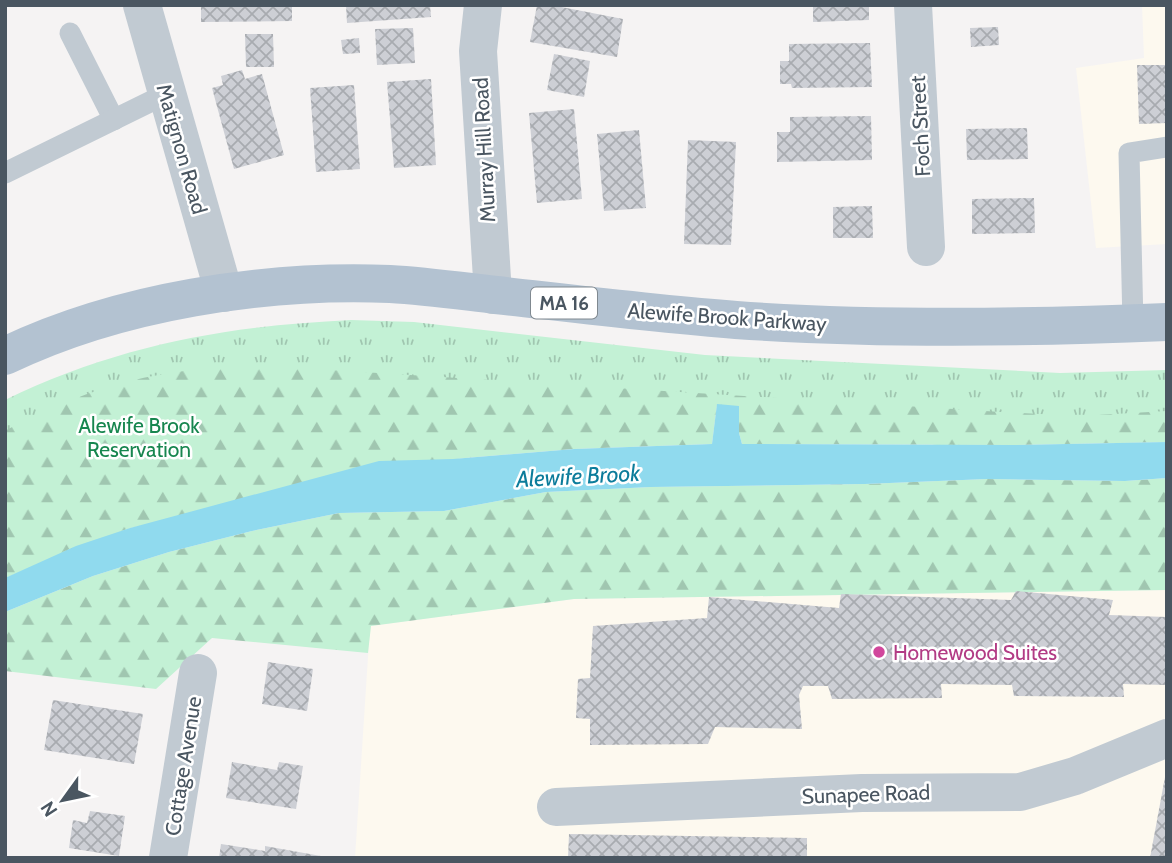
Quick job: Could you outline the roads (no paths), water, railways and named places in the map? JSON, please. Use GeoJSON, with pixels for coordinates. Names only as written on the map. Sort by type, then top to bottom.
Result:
{"type":"FeatureCollection","features":[{"type":"Feature","properties":{"kind":"main road","name":"Alewife Brook Parkway"},"geometry":{"type":"LineString","coordinates":[[5,356],[97,322],[146,308],[224,293],[306,284],[421,286],[677,315],[805,324],[944,326],[1150,323]]}},
{"type":"Feature","properties":{"kind":"street","name":"Matignon Road"},"geometry":{"type":"LineString","coordinates":[[142,5],[224,293]]}},
{"type":"Feature","properties":{"kind":"street","name":"Murray Hill Road"},"geometry":{"type":"LineString","coordinates":[[483,5],[478,51],[493,295]]}},
{"type":"Feature","properties":{"kind":"street","name":"Foch Street"},"geometry":{"type":"LineString","coordinates":[[913,5],[926,247]]}},
{"type":"Feature","properties":{"kind":"street","name":"Cottage Avenue"},"geometry":{"type":"LineString","coordinates":[[168,858],[198,673]]}},
{"type":"Feature","properties":{"kind":"street","name":"Sunapee Road"},"geometry":{"type":"LineString","coordinates":[[556,807],[862,793],[1020,792],[1075,776],[1167,738]]}},
{"type":"Feature","properties":{"kind":"lane"},"geometry":{"type":"LineString","coordinates":[[70,33],[114,120]]}},
{"type":"Feature","properties":{"kind":"lane"},"geometry":{"type":"LineString","coordinates":[[5,173],[166,94]]}},
{"type":"Feature","properties":{"kind":"lane"},"geometry":{"type":"LineString","coordinates":[[1150,323],[1129,153],[1167,147]]}},
{"type":"Feature","properties":{"kind":"water","name":"Alewife Brook"},"geometry":{"type":"Polygon","coordinates":[[[717,404],[739,406],[739,433],[742,444],[1014,445],[1167,442],[1167,478],[1125,481],[987,479],[651,487],[546,492],[444,511],[339,513],[169,552],[93,576],[5,612],[5,578],[76,546],[130,528],[379,461],[712,444],[717,404]]]}},
{"type":"Feature","properties":{"kind":"place","name":"Homewood Suites"},"geometry":{"type":"Point","coordinates":[879,652]}},
{"type":"Feature","properties":{"kind":"park label","name":"Alewife Brook Reservation"},"geometry":{"type":"Point","coordinates":[139,437]}}]}
